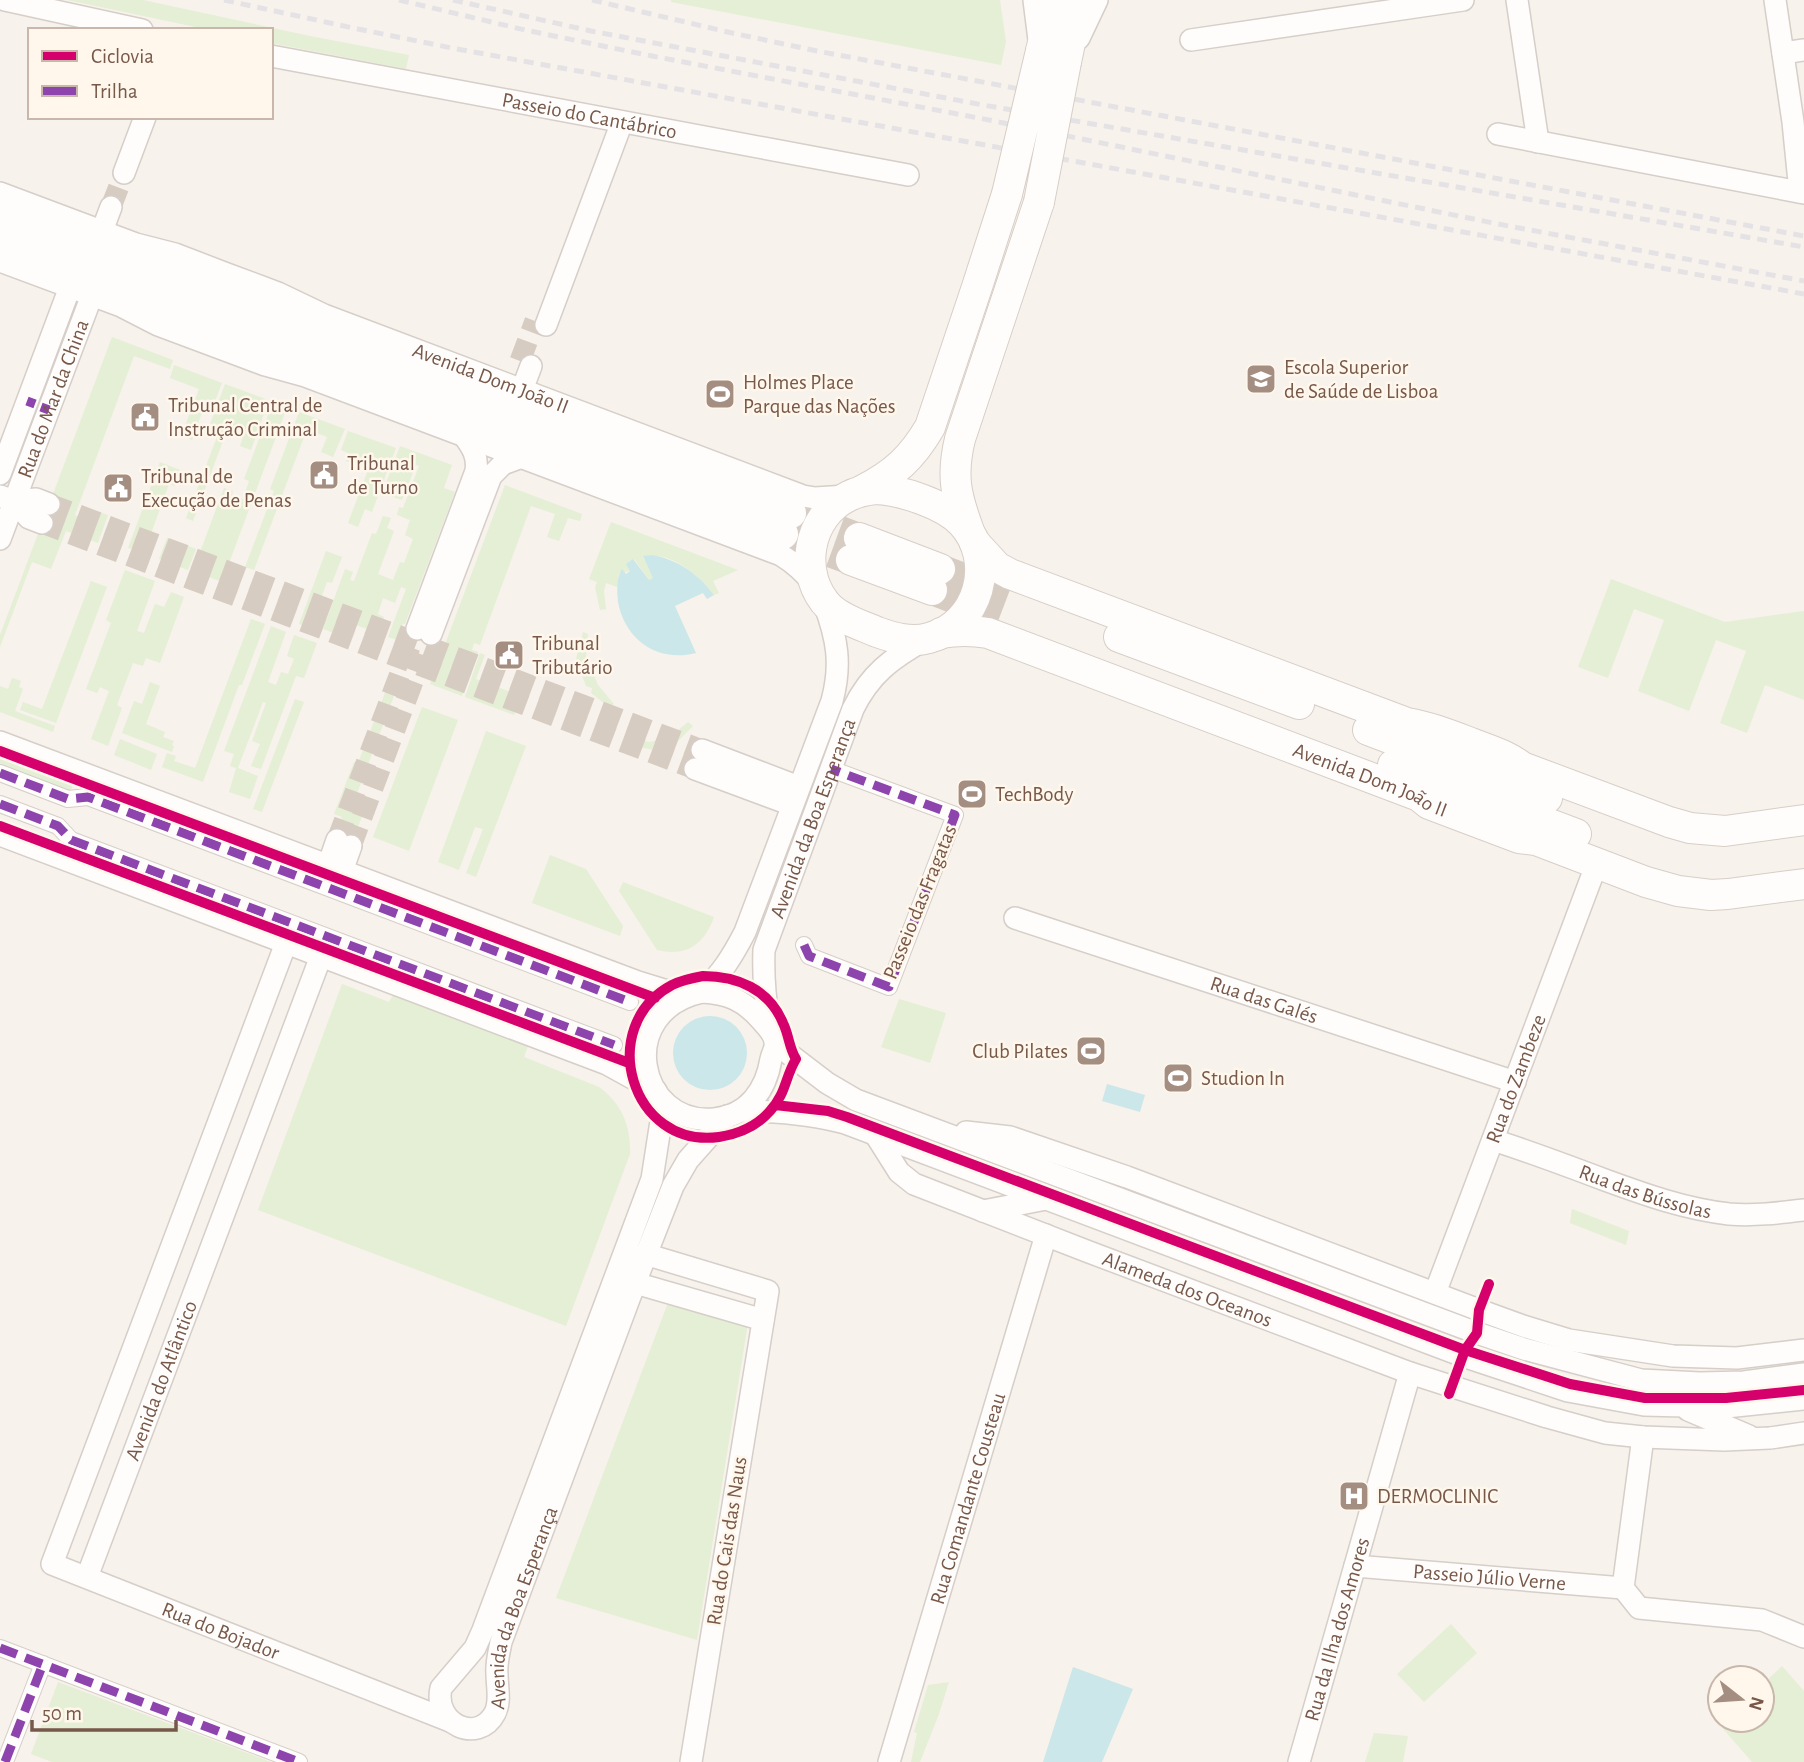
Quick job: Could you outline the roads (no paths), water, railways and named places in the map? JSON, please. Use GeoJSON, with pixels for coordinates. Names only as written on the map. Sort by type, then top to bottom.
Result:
{"type":"FeatureCollection","features":[{"type":"Feature","properties":{"kind":"main road"},"geometry":{"type":"LineString","coordinates":[[1053,0],[1054,56],[1039,202],[956,456],[955,483],[960,507],[981,569],[980,582],[971,607],[963,618],[935,636],[903,639],[890,636],[841,616],[819,592],[811,573],[814,534],[828,511],[838,502],[883,479],[902,465],[921,443],[930,427],[1054,56],[1079,0]]}},
{"type":"Feature","properties":{"kind":"main road","name":"Avenida Dom João II"},"geometry":{"type":"LineString","coordinates":[[0,214],[164,289]]}},
{"type":"Feature","properties":{"kind":"main road","name":"Avenida Dom João II"},"geometry":{"type":"LineString","coordinates":[[0,239],[164,289],[787,523]]}},
{"type":"Feature","properties":{"kind":"main road"},"geometry":{"type":"LineString","coordinates":[[305,376],[269,328],[324,315]]}},
{"type":"Feature","properties":{"kind":"main road"},"geometry":{"type":"LineString","coordinates":[[855,493],[888,489],[939,507],[961,521],[997,567],[1010,574],[1407,723],[1427,726],[1511,758],[1522,767],[1679,826],[1725,831],[1804,820]]}},
{"type":"Feature","properties":{"kind":"main road"},"geometry":{"type":"LineString","coordinates":[[855,549],[936,580]]}},
{"type":"Feature","properties":{"kind":"main road","name":"Avenida Dom João II"},"geometry":{"type":"LineString","coordinates":[[1804,841],[1726,851],[1699,850],[1674,845],[1426,752],[1004,606],[1520,813],[1653,863],[1682,871],[1712,874],[1804,864]]}},
{"type":"Feature","properties":{"kind":"main road","name":"Avenida Dom João II"},"geometry":{"type":"LineString","coordinates":[[935,636],[956,630],[988,633],[1419,796],[1429,804],[1506,834],[1536,840],[1662,887],[1695,893],[1728,894],[1804,884]]}},
{"type":"Feature","properties":{"kind":"main road"},"geometry":{"type":"LineString","coordinates":[[1407,723],[1426,752]]}},
{"type":"Feature","properties":{"kind":"main road"},"geometry":{"type":"LineString","coordinates":[[1520,813],[1536,840]]}},
{"type":"Feature","properties":{"kind":"street"},"geometry":{"type":"LineString","coordinates":[[5,0],[133,28]]}},
{"type":"Feature","properties":{"kind":"street"},"geometry":{"type":"LineString","coordinates":[[1034,0],[1054,56]]}},
{"type":"Feature","properties":{"kind":"street"},"geometry":{"type":"LineString","coordinates":[[1054,56],[1097,0]]}},
{"type":"Feature","properties":{"kind":"street"},"geometry":{"type":"LineString","coordinates":[[1191,40],[1419,3],[1462,0]]}},
{"type":"Feature","properties":{"kind":"street"},"geometry":{"type":"LineString","coordinates":[[1517,0],[1538,142]]}},
{"type":"Feature","properties":{"kind":"street"},"geometry":{"type":"LineString","coordinates":[[1498,134],[1802,193],[1794,51],[1775,0]]}},
{"type":"Feature","properties":{"kind":"street","name":"Passeio do Cantábrico"},"geometry":{"type":"LineString","coordinates":[[273,56],[908,175]]}},
{"type":"Feature","properties":{"kind":"street"},"geometry":{"type":"LineString","coordinates":[[124,173],[144,119]]}},
{"type":"Feature","properties":{"kind":"street"},"geometry":{"type":"LineString","coordinates":[[540,323],[616,121]]}},
{"type":"Feature","properties":{"kind":"street","name":"Avenida Dom João II"},"geometry":{"type":"LineString","coordinates":[[0,193],[136,244],[175,254],[265,288],[324,315],[803,496],[815,498],[855,493]]}},
{"type":"Feature","properties":{"kind":"street"},"geometry":{"type":"LineString","coordinates":[[102,232],[111,207]]}},
{"type":"Feature","properties":{"kind":"street","name":"Avenida Dom João II"},"geometry":{"type":"LineString","coordinates":[[136,244],[164,289]]}},
{"type":"Feature","properties":{"kind":"street"},"geometry":{"type":"LineString","coordinates":[[0,261],[121,306],[158,325],[265,365],[305,376],[781,555],[804,573],[819,592]]}},
{"type":"Feature","properties":{"kind":"street","name":"Rua do Mar da China"},"geometry":{"type":"LineString","coordinates":[[0,474],[70,287]]}},
{"type":"Feature","properties":{"kind":"street"},"geometry":{"type":"LineString","coordinates":[[121,306],[164,289]]}},
{"type":"Feature","properties":{"kind":"street","name":"Rua do Mar da China"},"geometry":{"type":"LineString","coordinates":[[0,540],[7,499],[92,295]]}},
{"type":"Feature","properties":{"kind":"street"},"geometry":{"type":"LineString","coordinates":[[516,387],[525,363]]}},
{"type":"Feature","properties":{"kind":"street"},"geometry":{"type":"LineString","coordinates":[[464,436],[475,454],[477,464],[424,631],[491,476],[503,464],[522,457]]}},
{"type":"Feature","properties":{"kind":"street"},"geometry":{"type":"LineString","coordinates":[[7,499],[29,518],[46,513]]}},
{"type":"Feature","properties":{"kind":"street","name":"Avenida da Boa Esperança"},"geometry":{"type":"LineString","coordinates":[[695,994],[719,976],[745,932],[832,701],[838,665],[837,648],[831,622],[819,592]]}},
{"type":"Feature","properties":{"kind":"street","name":"Avenida da Boa Esperança"},"geometry":{"type":"LineString","coordinates":[[774,1038],[765,998],[764,950],[853,709],[872,677],[906,650],[935,636]]}},
{"type":"Feature","properties":{"kind":"street"},"geometry":{"type":"LineString","coordinates":[[0,742],[638,982],[664,990],[727,995],[740,1000],[750,1008],[774,1038],[827,1083],[856,1100],[1477,1333],[1580,1365],[1642,1380],[1744,1382],[1804,1374]]}},
{"type":"Feature","properties":{"kind":"street"},"geometry":{"type":"LineString","coordinates":[[698,759],[796,796]]}},
{"type":"Feature","properties":{"kind":"street","name":"Passeio das Fragatas"},"geometry":{"type":"LineString","coordinates":[[804,945],[809,956],[889,987],[956,815],[831,769]]}},
{"type":"Feature","properties":{"kind":"street"},"geometry":{"type":"LineString","coordinates":[[0,773],[68,799],[88,797],[630,1002]]}},
{"type":"Feature","properties":{"kind":"street"},"geometry":{"type":"LineString","coordinates":[[0,804],[58,826],[71,840],[614,1045]]}},
{"type":"Feature","properties":{"kind":"street"},"geometry":{"type":"LineString","coordinates":[[0,835],[607,1064],[687,1116],[714,1119],[733,1114],[750,1103],[766,1082],[774,1038]]}},
{"type":"Feature","properties":{"kind":"street"},"geometry":{"type":"LineString","coordinates":[[335,868],[344,843]]}},
{"type":"Feature","properties":{"kind":"street","name":"Rua do Zambeze"},"geometry":{"type":"LineString","coordinates":[[1435,1293],[1597,863]]}},
{"type":"Feature","properties":{"kind":"street","name":"Rua das Galés"},"geometry":{"type":"LineString","coordinates":[[1015,918],[1515,1082]]}},
{"type":"Feature","properties":{"kind":"street","name":"Avenida do Atlântico"},"geometry":{"type":"LineString","coordinates":[[52,1564],[286,943]]}},
{"type":"Feature","properties":{"kind":"street","name":"Avenida do Atlântico"},"geometry":{"type":"LineString","coordinates":[[87,1577],[321,956]]}},
{"type":"Feature","properties":{"kind":"street"},"geometry":{"type":"LineString","coordinates":[[660,1097],[649,1079],[646,1066],[645,1053],[651,1028],[658,1017],[677,1000],[695,994]]}},
{"type":"Feature","properties":{"kind":"street","name":"Avenida da Boa Esperança"},"geometry":{"type":"LineString","coordinates":[[391,1696],[415,1698],[428,1694],[445,1682],[475,1648],[652,1179],[660,1097]]}},
{"type":"Feature","properties":{"kind":"street","name":"Alameda dos Oceanos"},"geometry":{"type":"LineString","coordinates":[[733,1114],[770,1111],[827,1118],[1450,1351],[1567,1391],[1644,1405],[1726,1407],[1804,1399]]}},
{"type":"Feature","properties":{"kind":"street","name":"Avenida da Boa Esperança"},"geometry":{"type":"LineString","coordinates":[[450,1721],[458,1726],[473,1728],[483,1725],[489,1721],[498,1706],[497,1665],[501,1642],[645,1254],[673,1186],[688,1160],[733,1114]]}},
{"type":"Feature","properties":{"kind":"street"},"geometry":{"type":"LineString","coordinates":[[944,1132],[975,1132],[1010,1137],[1127,1177],[1523,1326],[1569,1340],[1673,1356],[1737,1358],[1804,1350]]}},
{"type":"Feature","properties":{"kind":"street","name":"Alameda dos Oceanos"},"geometry":{"type":"LineString","coordinates":[[875,1134],[899,1172],[914,1184],[1410,1373],[1605,1433],[1724,1440],[1804,1433]]}},
{"type":"Feature","properties":{"kind":"street","name":"Rua das Bússolas"},"geometry":{"type":"LineString","coordinates":[[1493,1140],[1685,1207],[1755,1215],[1804,1210]]}},
{"type":"Feature","properties":{"kind":"street"},"geometry":{"type":"LineString","coordinates":[[200,1172],[235,1185]]}},
{"type":"Feature","properties":{"kind":"street"},"geometry":{"type":"LineString","coordinates":[[983,1211],[1046,1199]]}},
{"type":"Feature","properties":{"kind":"street","name":"Rua Comandante Cousteau"},"geometry":{"type":"LineString","coordinates":[[889,1762],[1046,1235]]}},
{"type":"Feature","properties":{"kind":"street","name":"Rua do Cais das Naus"},"geometry":{"type":"LineString","coordinates":[[645,1254],[768,1291],[691,1762]]}},
{"type":"Feature","properties":{"kind":"street"},"geometry":{"type":"LineString","coordinates":[[635,1283],[763,1320]]}},
{"type":"Feature","properties":{"kind":"street"},"geometry":{"type":"LineString","coordinates":[[1523,1326],[1580,1365]]}},
{"type":"Feature","properties":{"kind":"street"},"geometry":{"type":"LineString","coordinates":[[1737,1358],[1682,1382],[1677,1406],[1754,1438]]}},
{"type":"Feature","properties":{"kind":"street","name":"Rua da Ilha dos Amores"},"geometry":{"type":"LineString","coordinates":[[1299,1762],[1410,1373]]}},
{"type":"Feature","properties":{"kind":"street"},"geometry":{"type":"LineString","coordinates":[[1522,1409],[1567,1391]]}},
{"type":"Feature","properties":{"kind":"street"},"geometry":{"type":"LineString","coordinates":[[1643,1437],[1623,1588],[1639,1608],[1762,1620],[1804,1637]]}},
{"type":"Feature","properties":{"kind":"street","name":"Rua do Bojador"},"geometry":{"type":"LineString","coordinates":[[52,1564],[450,1721]]}},
{"type":"Feature","properties":{"kind":"street","name":"Passeio Júlio Verne"},"geometry":{"type":"LineString","coordinates":[[1355,1566],[1623,1588]]}},
{"type":"Feature","properties":{"kind":"street"},"geometry":{"type":"LineString","coordinates":[[0,1648],[299,1762]]}},
{"type":"Feature","properties":{"kind":"street"},"geometry":{"type":"LineString","coordinates":[[5,1762],[43,1664]]}},
{"type":"Feature","properties":{"kind":"street"},"geometry":{"type":"LineString","coordinates":[[445,1682],[441,1688],[440,1705],[450,1721]]}},
{"type":"Feature","properties":{"kind":"water"},"geometry":{"type":"Polygon","coordinates":[[[652,555],[671,560],[687,569],[714,595],[707,599],[703,593],[675,606],[696,653],[669,655],[645,646],[622,616],[617,594],[620,573],[622,569],[626,574],[630,571],[626,564],[633,559],[649,580],[653,578],[643,556],[652,555]]]}},
{"type":"Feature","properties":{"kind":"water"},"geometry":{"type":"Polygon","coordinates":[[[710,1016],[724,1019],[736,1027],[744,1039],[747,1053],[744,1067],[736,1079],[724,1087],[710,1090],[696,1087],[684,1079],[676,1067],[673,1053],[676,1039],[684,1027],[696,1019],[710,1016]]]}},
{"type":"Feature","properties":{"kind":"water"},"geometry":{"type":"Polygon","coordinates":[[[1107,1084],[1145,1095],[1140,1112],[1102,1101],[1107,1084]]]}},
{"type":"Feature","properties":{"kind":"water"},"geometry":{"type":"Polygon","coordinates":[[[1073,1667],[1133,1689],[1102,1762],[1043,1762],[1073,1667]]]}},
{"type":"Feature","properties":{"kind":"tunnel"},"geometry":{"type":"LineString","coordinates":[[111,207],[124,173]]}},
{"type":"Feature","properties":{"kind":"tunnel"},"geometry":{"type":"LineString","coordinates":[[520,361],[535,321]]}},
{"type":"Feature","properties":{"kind":"tunnel"},"geometry":{"type":"LineString","coordinates":[[49,504],[702,750]]}},
{"type":"Feature","properties":{"kind":"tunnel"},"geometry":{"type":"LineString","coordinates":[[797,515],[859,538]]}},
{"type":"Feature","properties":{"kind":"tunnel"},"geometry":{"type":"LineString","coordinates":[[42,523],[695,769]]}},
{"type":"Feature","properties":{"kind":"tunnel"},"geometry":{"type":"LineString","coordinates":[[789,537],[851,560]]}},
{"type":"Feature","properties":{"kind":"tunnel"},"geometry":{"type":"LineString","coordinates":[[940,569],[1008,595]]}},
{"type":"Feature","properties":{"kind":"tunnel"},"geometry":{"type":"LineString","coordinates":[[932,590],[1000,616]]}},
{"type":"Feature","properties":{"kind":"tunnel"},"geometry":{"type":"LineString","coordinates":[[337,840],[410,647]]}},
{"type":"Feature","properties":{"kind":"tunnel"},"geometry":{"type":"LineString","coordinates":[[351,846],[423,655]]}},
{"type":"Feature","properties":{"kind":"railway"},"geometry":{"type":"LineString","coordinates":[[224,0],[457,49],[1804,294]]}},
{"type":"Feature","properties":{"kind":"railway"},"geometry":{"type":"LineString","coordinates":[[399,0],[652,56],[989,120],[1498,224],[1804,281]]}},
{"type":"Feature","properties":{"kind":"railway"},"geometry":{"type":"LineString","coordinates":[[453,0],[591,31],[983,105],[1804,247]]}},
{"type":"Feature","properties":{"kind":"railway"},"geometry":{"type":"LineString","coordinates":[[592,0],[817,51],[1804,236]]}},
{"type":"Feature","properties":{"kind":"place","name":"Escola Superior de Saúde de Lisboa"},"geometry":{"type":"Point","coordinates":[1261,379]}},
{"type":"Feature","properties":{"kind":"place","name":"Holmes Place Parque das Nações"},"geometry":{"type":"Point","coordinates":[720,394]}},
{"type":"Feature","properties":{"kind":"place","name":"Tribunal Central de Instrução Criminal"},"geometry":{"type":"Point","coordinates":[145,417]}},
{"type":"Feature","properties":{"kind":"place","name":"Tribunal de Turno"},"geometry":{"type":"Point","coordinates":[324,475]}},
{"type":"Feature","properties":{"kind":"place","name":"Tribunal de Execução de Penas"},"geometry":{"type":"Point","coordinates":[118,488]}},
{"type":"Feature","properties":{"kind":"place","name":"Tribunal Tributário"},"geometry":{"type":"Point","coordinates":[509,655]}},
{"type":"Feature","properties":{"kind":"place","name":"TechBody"},"geometry":{"type":"Point","coordinates":[972,794]}},
{"type":"Feature","properties":{"kind":"place","name":"Club Pilates"},"geometry":{"type":"Point","coordinates":[1091,1051]}},
{"type":"Feature","properties":{"kind":"place","name":"Studion In"},"geometry":{"type":"Point","coordinates":[1178,1078]}},
{"type":"Feature","properties":{"kind":"place","name":"DERMOCLINIC"},"geometry":{"type":"Point","coordinates":[1354,1496]}}]}
